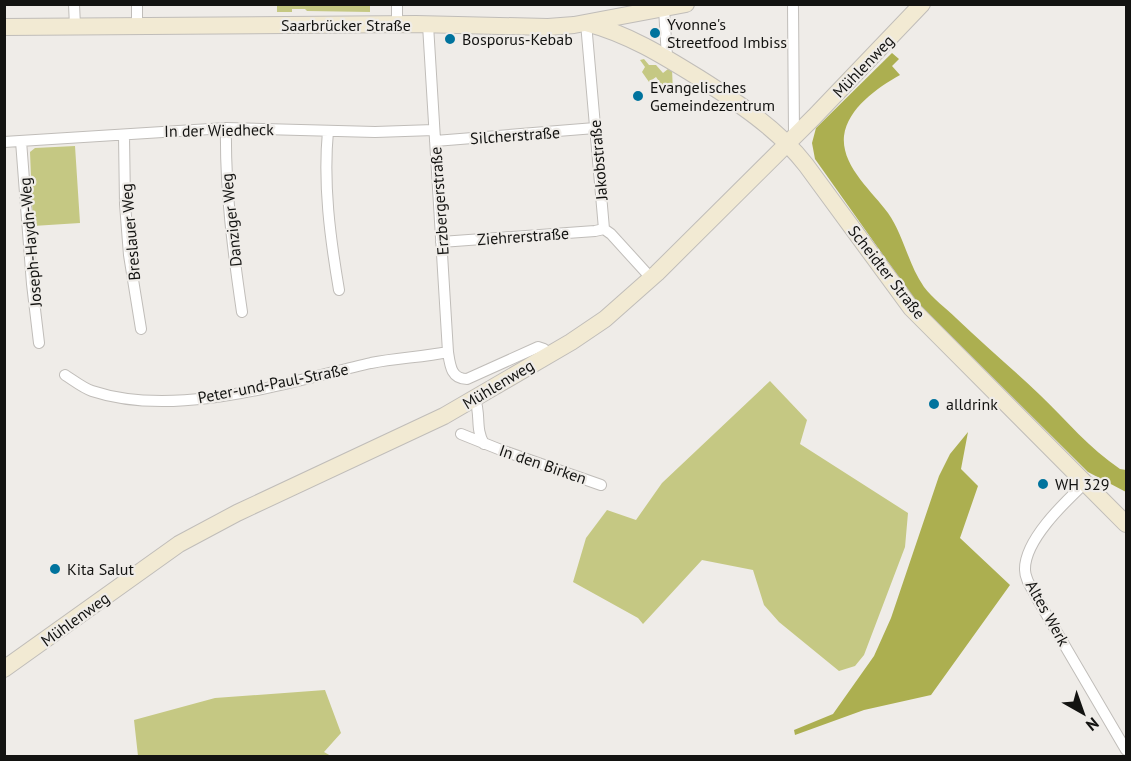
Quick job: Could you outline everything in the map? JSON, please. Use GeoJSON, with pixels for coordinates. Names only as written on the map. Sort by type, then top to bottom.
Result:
{"type":"FeatureCollection","features":[{"type":"Feature","properties":{"kind":"main road","name":"Saarbrücker Straße"},"geometry":{"type":"LineString","coordinates":[[4,27],[397,25],[548,27],[586,23],[686,4]]}},
{"type":"Feature","properties":{"kind":"main road","name":"Mühlenweg"},"geometry":{"type":"LineString","coordinates":[[4,669],[179,544],[237,513],[444,416],[571,342],[605,319],[651,278],[790,140],[922,4]]}},
{"type":"Feature","properties":{"kind":"main road","name":"Scheidter Straße"},"geometry":{"type":"LineString","coordinates":[[586,23],[624,35],[667,57],[790,140],[801,159],[911,308],[1126,524]]}},
{"type":"Feature","properties":{"kind":"street"},"geometry":{"type":"LineString","coordinates":[[74,4],[75,26]]}},
{"type":"Feature","properties":{"kind":"street"},"geometry":{"type":"LineString","coordinates":[[137,4],[137,26]]}},
{"type":"Feature","properties":{"kind":"street"},"geometry":{"type":"LineString","coordinates":[[397,4],[397,25]]}},
{"type":"Feature","properties":{"kind":"street"},"geometry":{"type":"LineString","coordinates":[[790,140],[793,4]]}},
{"type":"Feature","properties":{"kind":"street"},"geometry":{"type":"LineString","coordinates":[[664,9],[667,57]]}},
{"type":"Feature","properties":{"kind":"street","name":"Jakobstraße"},"geometry":{"type":"LineString","coordinates":[[586,23],[604,229]]}},
{"type":"Feature","properties":{"kind":"street","name":"Erzbergerstraße"},"geometry":{"type":"LineString","coordinates":[[428,25],[451,370],[460,379],[476,377],[538,347],[544,349],[547,355]]}},
{"type":"Feature","properties":{"kind":"street","name":"In der Wiedheck"},"geometry":{"type":"LineString","coordinates":[[4,142],[225,128],[434,135]]}},
{"type":"Feature","properties":{"kind":"street","name":"Danziger Weg"},"geometry":{"type":"LineString","coordinates":[[225,128],[225,162],[231,236],[242,312]]}},
{"type":"Feature","properties":{"kind":"street","name":"Silcherstraße"},"geometry":{"type":"LineString","coordinates":[[434,135],[595,128]]}},
{"type":"Feature","properties":{"kind":"street"},"geometry":{"type":"LineString","coordinates":[[328,131],[326,168],[328,216],[339,290]]}},
{"type":"Feature","properties":{"kind":"street","name":"Breslauer Weg"},"geometry":{"type":"LineString","coordinates":[[124,135],[125,204],[129,255],[141,329]]}},
{"type":"Feature","properties":{"kind":"street","name":"Joseph-Haydn-Weg"},"geometry":{"type":"LineString","coordinates":[[21,141],[39,343]]}},
{"type":"Feature","properties":{"kind":"street"},"geometry":{"type":"LineString","coordinates":[[604,229],[651,278]]}},
{"type":"Feature","properties":{"kind":"street","name":"Ziehrerstraße"},"geometry":{"type":"LineString","coordinates":[[441,242],[604,229]]}},
{"type":"Feature","properties":{"kind":"street","name":"Peter-und-Paul-Straße"},"geometry":{"type":"LineString","coordinates":[[65,375],[90,391],[142,400],[184,400],[238,393],[386,360],[448,352]]}},
{"type":"Feature","properties":{"kind":"street","name":"In den Birken"},"geometry":{"type":"LineString","coordinates":[[475,399],[478,434],[484,444]]}},
{"type":"Feature","properties":{"kind":"street","name":"In den Birken"},"geometry":{"type":"LineString","coordinates":[[461,434],[601,485]]}},
{"type":"Feature","properties":{"kind":"street","name":"Altes Werk"},"geometry":{"type":"LineString","coordinates":[[1086,482],[1047,522],[1032,546],[1026,560],[1025,570],[1038,600],[1126,750]]}},
{"type":"Feature","properties":{"kind":"green space"},"geometry":{"type":"Polygon","coordinates":[[[277,4],[370,5],[370,12],[292,9],[292,12],[277,12],[277,4]]]}},
{"type":"Feature","properties":{"kind":"green space"},"geometry":{"type":"Polygon","coordinates":[[[644,59],[649,65],[656,65],[663,73],[672,69],[673,93],[667,93],[656,77],[649,82],[642,72],[645,67],[640,60],[644,59]]]}},
{"type":"Feature","properties":{"kind":"green space"},"geometry":{"type":"Polygon","coordinates":[[[75,146],[80,223],[33,226],[30,152],[35,148],[75,146]]]}},
{"type":"Feature","properties":{"kind":"green space"},"geometry":{"type":"Polygon","coordinates":[[[770,381],[807,420],[800,444],[908,513],[905,547],[864,655],[855,666],[839,671],[779,622],[764,605],[753,570],[702,560],[643,624],[638,618],[573,582],[586,538],[607,510],[636,520],[662,483],[770,381]]]}},
{"type":"Feature","properties":{"kind":"green space"},"geometry":{"type":"Polygon","coordinates":[[[325,690],[341,733],[324,752],[331,756],[138,756],[134,720],[215,698],[325,690]]]}},
{"type":"Feature","properties":{"kind":"shaded area"},"geometry":{"type":"Polygon","coordinates":[[[892,53],[899,59],[892,66],[900,75],[865,100],[851,116],[847,126],[844,147],[852,168],[888,213],[927,291],[1030,385],[1088,443],[1120,469],[1126,470],[1126,492],[1088,472],[915,300],[815,159],[812,143],[816,128],[892,53]]]}},
{"type":"Feature","properties":{"kind":"shaded area"},"geometry":{"type":"Polygon","coordinates":[[[968,432],[961,469],[978,486],[960,538],[1010,585],[931,695],[864,710],[795,735],[794,730],[833,714],[874,656],[891,618],[939,476],[950,454],[968,432]]]}},
{"type":"Feature","properties":{"kind":"place","name":"Yvonne's Streetfood Imbiss"},"geometry":{"type":"Point","coordinates":[655,33]}},
{"type":"Feature","properties":{"kind":"place","name":"Bosporus-Kebab"},"geometry":{"type":"Point","coordinates":[450,39]}},
{"type":"Feature","properties":{"kind":"place","name":"Evangelisches Gemeindezentrum"},"geometry":{"type":"Point","coordinates":[638,96]}},
{"type":"Feature","properties":{"kind":"place","name":"alldrink"},"geometry":{"type":"Point","coordinates":[934,404]}},
{"type":"Feature","properties":{"kind":"place","name":"WH 329"},"geometry":{"type":"Point","coordinates":[1043,484]}},
{"type":"Feature","properties":{"kind":"place","name":"Kita Salut"},"geometry":{"type":"Point","coordinates":[55,569]}}]}
